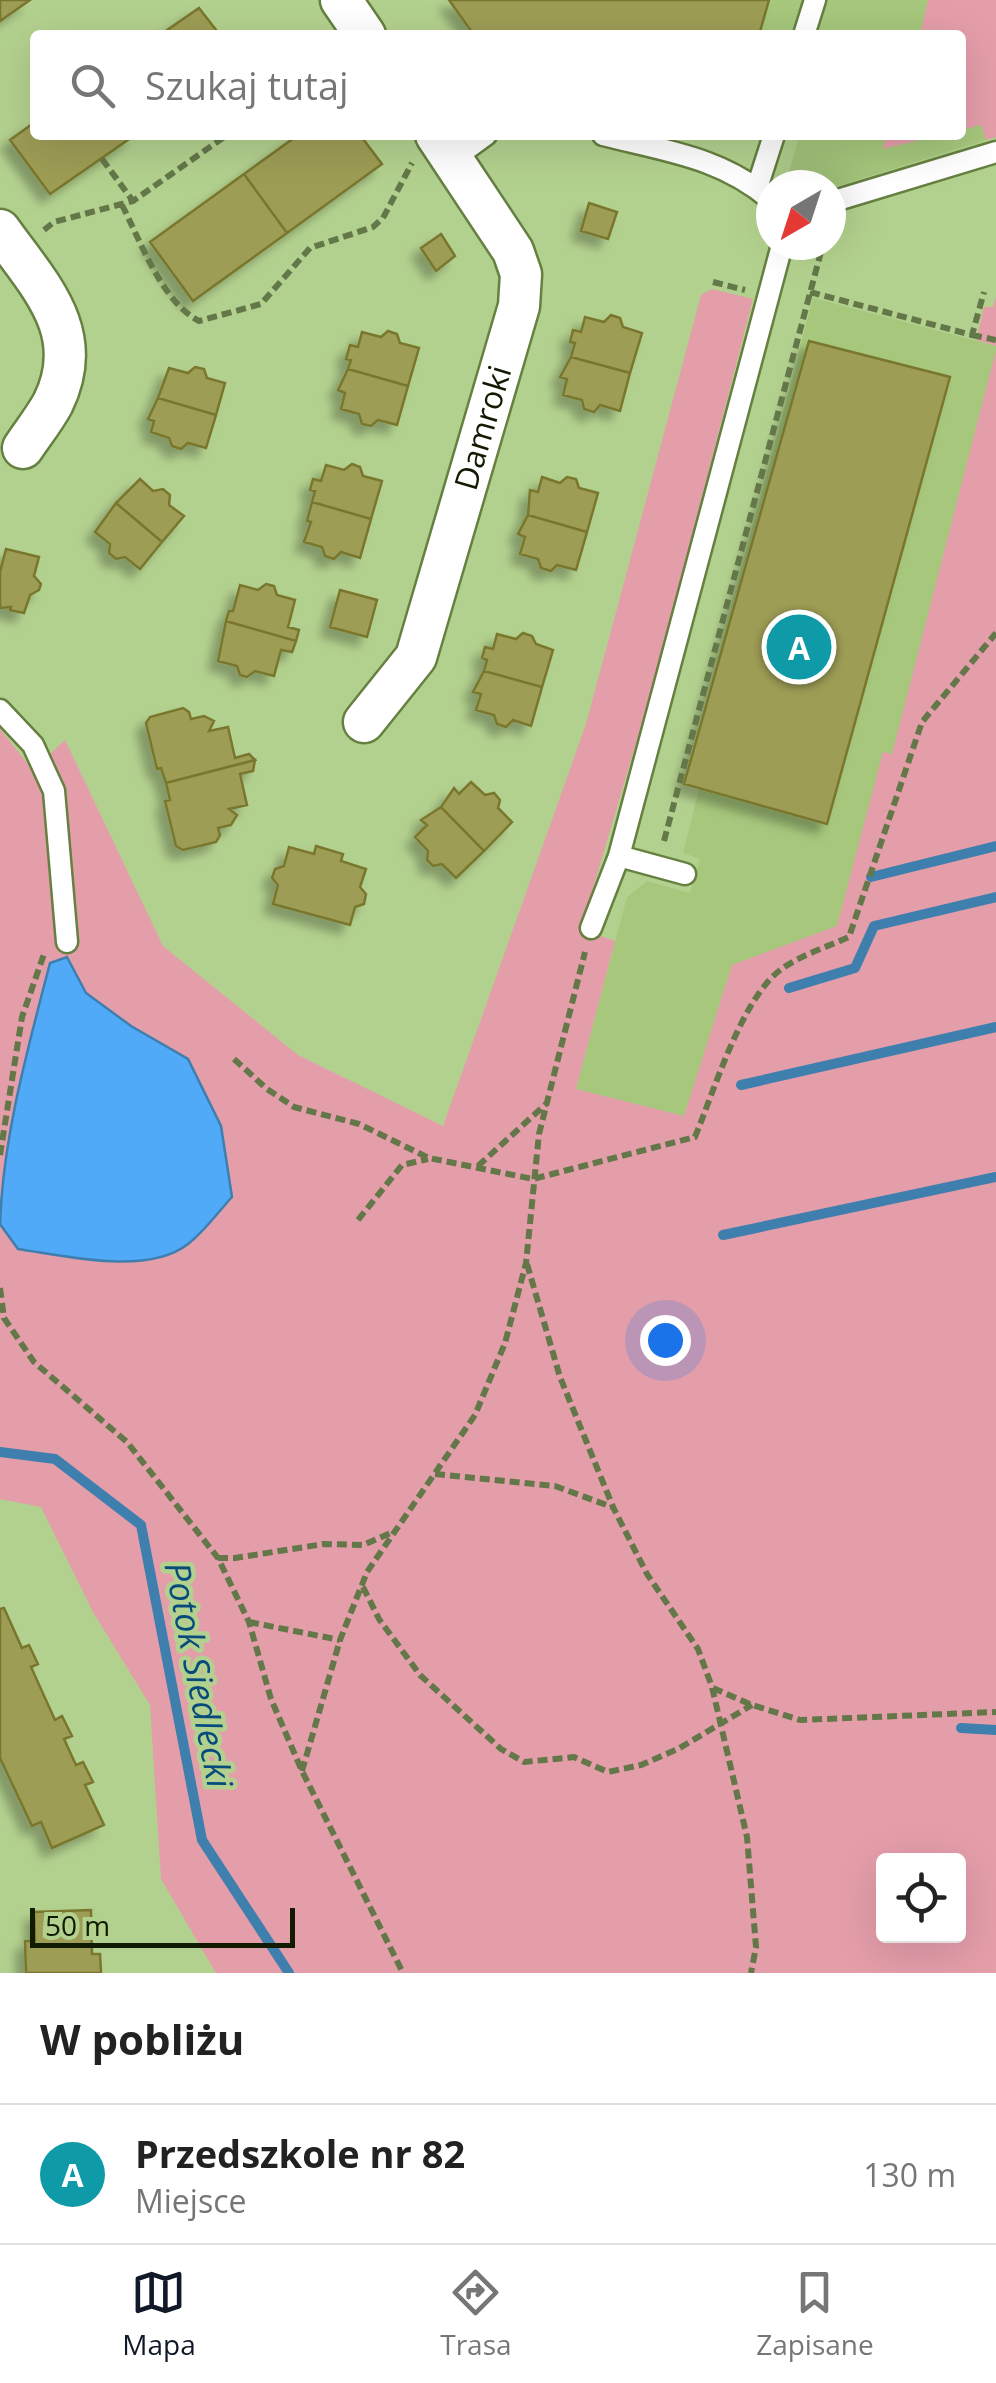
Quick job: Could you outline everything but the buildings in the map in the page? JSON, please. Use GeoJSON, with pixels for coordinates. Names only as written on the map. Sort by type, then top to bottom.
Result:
{"type":"FeatureCollection","features":[{"type":"Feature","properties":{"kind":"street"},"geometry":{"type":"LineString","coordinates":[[340,0],[361,30]]}},
{"type":"Feature","properties":{"kind":"street","name":"Damroki"},"geometry":{"type":"LineString","coordinates":[[364,722],[416,657],[519,306],[521,274],[513,250],[444,147]]}},
{"type":"Feature","properties":{"kind":"street"},"geometry":{"type":"LineString","coordinates":[[19,232],[66,338],[65,370],[53,403],[23,448]]}},
{"type":"Feature","properties":{"kind":"lane"},"geometry":{"type":"LineString","coordinates":[[805,30],[814,0]]}},
{"type":"Feature","properties":{"kind":"lane"},"geometry":{"type":"LineString","coordinates":[[444,147],[468,140]]}},
{"type":"Feature","properties":{"kind":"lane"},"geometry":{"type":"LineString","coordinates":[[623,140],[712,163],[737,173],[756,188]]}},
{"type":"Feature","properties":{"kind":"lane"},"geometry":{"type":"LineString","coordinates":[[768,170],[773,140]]}},
{"type":"Feature","properties":{"kind":"lane"},"geometry":{"type":"LineString","coordinates":[[846,197],[996,152]]}},
{"type":"Feature","properties":{"kind":"lane"},"geometry":{"type":"LineString","coordinates":[[592,928],[619,856],[778,260]]}},
{"type":"Feature","properties":{"kind":"lane"},"geometry":{"type":"LineString","coordinates":[[0,710],[33,745],[54,791],[67,942]]}},
{"type":"Feature","properties":{"kind":"lane"},"geometry":{"type":"LineString","coordinates":[[619,856],[685,874]]}},
{"type":"Feature","properties":{"kind":"path"},"geometry":{"type":"LineString","coordinates":[[19,232],[133,200],[214,140]]}},
{"type":"Feature","properties":{"kind":"path"},"geometry":{"type":"LineString","coordinates":[[102,159],[133,200]]}},
{"type":"Feature","properties":{"kind":"path"},"geometry":{"type":"LineString","coordinates":[[122,205],[162,284],[198,321],[261,304],[310,248],[373,226],[383,218],[408,170]]}},
{"type":"Feature","properties":{"kind":"path"},"geometry":{"type":"LineString","coordinates":[[657,866],[819,260]]}},
{"type":"Feature","properties":{"kind":"path"},"geometry":{"type":"LineString","coordinates":[[713,282],[745,290]]}},
{"type":"Feature","properties":{"kind":"path"},"geometry":{"type":"LineString","coordinates":[[810,292],[996,340]]}},
{"type":"Feature","properties":{"kind":"path"},"geometry":{"type":"LineString","coordinates":[[972,335],[984,292]]}},
{"type":"Feature","properties":{"kind":"path"},"geometry":{"type":"LineString","coordinates":[[234,1059],[294,1107],[359,1124],[429,1158],[532,1179],[694,1136],[746,1016],[764,986],[782,968],[849,937],[922,722],[996,633]]}},
{"type":"Feature","properties":{"kind":"path"},"geometry":{"type":"LineString","coordinates":[[302,1771],[340,1640],[367,1572],[475,1415],[505,1343],[526,1263],[532,1179],[546,1104],[592,928]]}},
{"type":"Feature","properties":{"kind":"path"},"geometry":{"type":"LineString","coordinates":[[0,1154],[22,1017],[45,952],[67,942]]}},
{"type":"Feature","properties":{"kind":"path"},"geometry":{"type":"LineString","coordinates":[[477,1166],[546,1104]]}},
{"type":"Feature","properties":{"kind":"path"},"geometry":{"type":"LineString","coordinates":[[358,1220],[402,1165],[429,1158]]}},
{"type":"Feature","properties":{"kind":"path"},"geometry":{"type":"LineString","coordinates":[[526,1263],[560,1377],[613,1508],[647,1574],[698,1650],[712,1687],[747,1837],[756,1947],[751,1973]]}},
{"type":"Feature","properties":{"kind":"path"},"geometry":{"type":"LineString","coordinates":[[0,1288],[4,1318],[34,1362],[127,1442],[218,1558],[249,1622],[271,1699],[302,1771],[403,1973]]}},
{"type":"Feature","properties":{"kind":"path"},"geometry":{"type":"LineString","coordinates":[[435,1474],[555,1486],[613,1508]]}},
{"type":"Feature","properties":{"kind":"path"},"geometry":{"type":"LineString","coordinates":[[218,1558],[324,1544],[363,1545],[396,1530]]}},
{"type":"Feature","properties":{"kind":"path"},"geometry":{"type":"LineString","coordinates":[[362,1586],[379,1619],[420,1675],[501,1749],[524,1762],[574,1757],[608,1772],[641,1765],[678,1749],[752,1705]]}},
{"type":"Feature","properties":{"kind":"path"},"geometry":{"type":"LineString","coordinates":[[249,1622],[340,1640]]}},
{"type":"Feature","properties":{"kind":"path"},"geometry":{"type":"LineString","coordinates":[[712,1687],[800,1720],[996,1712]]}},
{"type":"Feature","properties":{"kind":"shaded area"},"geometry":{"type":"Polygon","coordinates":[[[449,0],[996,0],[996,137],[846,183],[846,170],[789,170],[798,141],[794,140],[966,140],[966,30],[470,30],[449,0]]]}},
{"type":"Feature","properties":{"kind":"shaded area"},"geometry":{"type":"Polygon","coordinates":[[[928,0],[996,0],[996,137],[986,140],[981,125],[966,129],[966,30],[921,30],[928,0]]]}},
{"type":"Feature","properties":{"kind":"shaded area"},"geometry":{"type":"Polygon","coordinates":[[[885,140],[920,140],[883,149],[885,140]]]}},
{"type":"Feature","properties":{"kind":"shaded area"},"geometry":{"type":"Polygon","coordinates":[[[712,289],[753,299],[654,682],[581,929],[615,941],[576,1089],[684,1116],[732,965],[837,926],[883,752],[892,754],[996,350],[996,1973],[216,1973],[161,1879],[150,1705],[93,1612],[41,1507],[0,1499],[0,729],[33,770],[65,740],[163,946],[298,1055],[443,1126],[586,724],[701,295],[712,289]]]}},
{"type":"Feature","properties":{"kind":"shaded area"},"geometry":{"type":"Polygon","coordinates":[[[996,296],[996,346],[976,340],[984,307],[993,307],[996,296]]]}},
{"type":"Feature","properties":{"kind":"shaded area"},"geometry":{"type":"Polygon","coordinates":[[[813,298],[996,346],[996,350],[892,755],[883,753],[837,926],[732,965],[684,1116],[576,1089],[627,897],[647,881],[690,893],[700,859],[683,853],[699,789],[684,784],[813,298]]]}},
{"type":"Feature","properties":{"kind":"water"},"geometry":{"type":"Polygon","coordinates":[[[67,957],[86,993],[131,1026],[188,1059],[221,1126],[232,1197],[194,1239],[171,1254],[106,1261],[18,1249],[0,1224],[11,1125],[33,1027],[50,963],[67,957]]]}},
{"type":"Feature","properties":{"kind":"waterway"},"geometry":{"type":"LineString","coordinates":[[871,877],[996,846]]}},
{"type":"Feature","properties":{"kind":"waterway"},"geometry":{"type":"LineString","coordinates":[[789,988],[855,968],[874,926],[996,897]]}},
{"type":"Feature","properties":{"kind":"waterway"},"geometry":{"type":"LineString","coordinates":[[741,1085],[996,1027]]}},
{"type":"Feature","properties":{"kind":"waterway"},"geometry":{"type":"LineString","coordinates":[[723,1235],[996,1177]]}},
{"type":"Feature","properties":{"kind":"waterway","name":"Potok Siedlecki"},"geometry":{"type":"LineString","coordinates":[[0,1452],[55,1459],[141,1525],[202,1840],[289,1973]]}},
{"type":"Feature","properties":{"kind":"waterway"},"geometry":{"type":"LineString","coordinates":[[961,1728],[996,1730]]}},
{"type":"Feature","properties":{"kind":"place","name":"Przedszkole nr 82"},"geometry":{"type":"Point","coordinates":[799,647]}}]}
